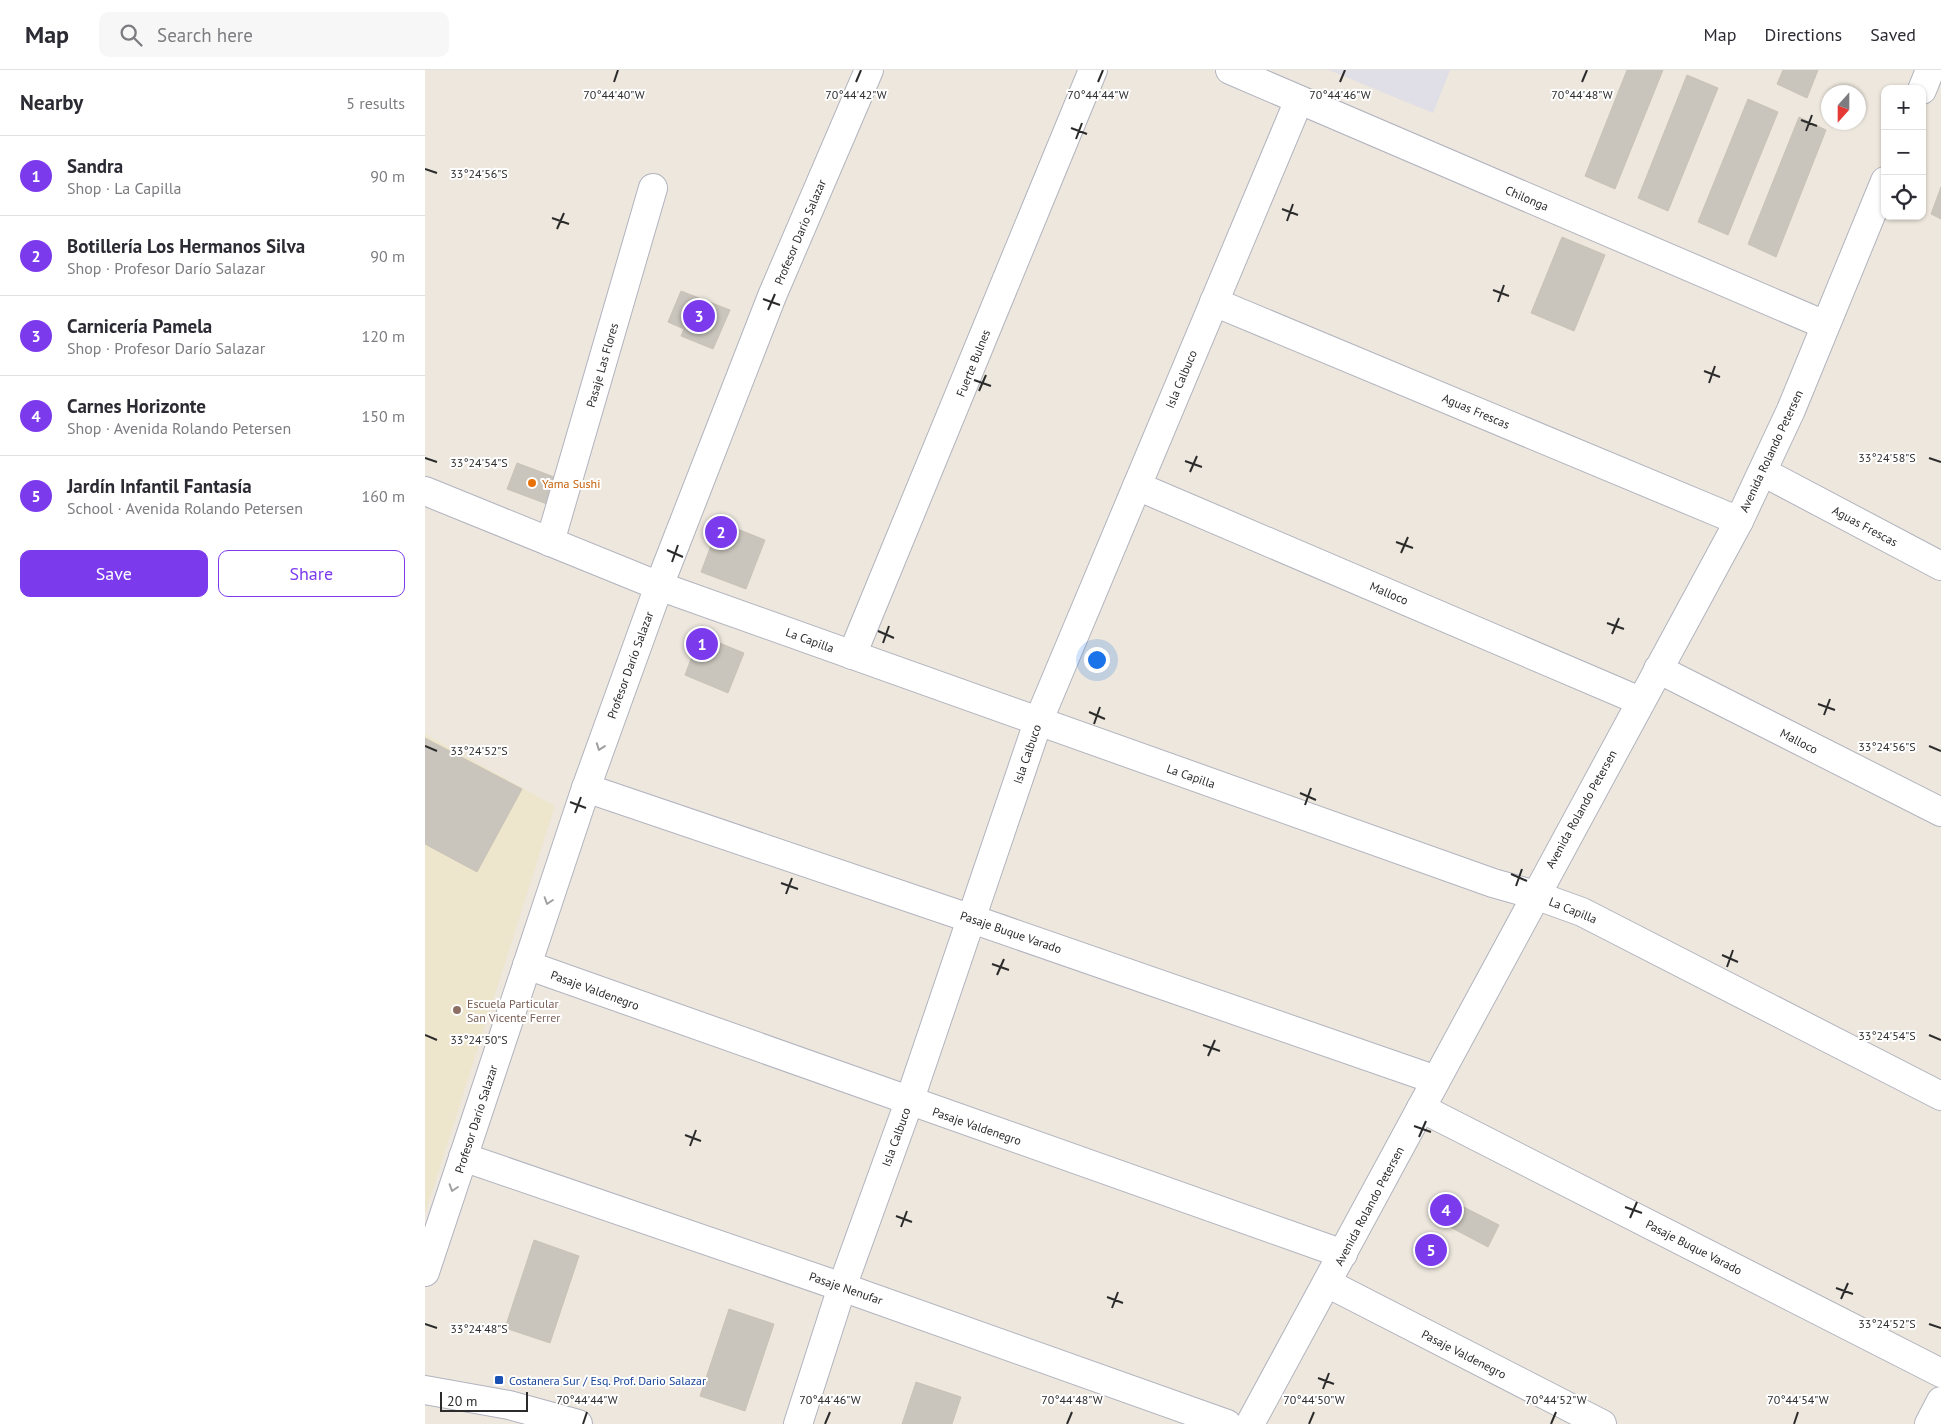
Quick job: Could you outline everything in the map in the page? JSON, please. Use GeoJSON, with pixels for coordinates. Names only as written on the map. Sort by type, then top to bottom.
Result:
{"type":"FeatureCollection","features":[{"type":"Feature","properties":{"kind":"street","name":"Profesor Darío Salazar"},"geometry":{"type":"LineString","coordinates":[[425,1272],[586,788],[659,586],[772,296],[869,70]]}},
{"type":"Feature","properties":{"kind":"street","name":"Fuerte Bulnes"},"geometry":{"type":"LineString","coordinates":[[852,655],[1093,70]]}},
{"type":"Feature","properties":{"kind":"street","name":"Chilonga"},"geometry":{"type":"LineString","coordinates":[[1230,70],[1825,325]]}},
{"type":"Feature","properties":{"kind":"street"},"geometry":{"type":"LineString","coordinates":[[1924,85],[1931,70]]}},
{"type":"Feature","properties":{"kind":"street","name":"Isla Calbuco"},"geometry":{"type":"LineString","coordinates":[[798,1424],[842,1287],[909,1102],[1038,722],[1299,100]]}},
{"type":"Feature","properties":{"kind":"street","name":"Pasaje Las Flores"},"geometry":{"type":"LineString","coordinates":[[551,542],[653,188]]}},
{"type":"Feature","properties":{"kind":"street","name":"Avenida Rolando Petersen"},"geometry":{"type":"LineString","coordinates":[[1250,1424],[1739,521],[1791,410],[1881,191]]}},
{"type":"Feature","properties":{"kind":"street","name":"Aguas Frescas"},"geometry":{"type":"LineString","coordinates":[[1214,302],[1739,521]]}},
{"type":"Feature","properties":{"kind":"street","name":"Aguas Frescas"},"geometry":{"type":"LineString","coordinates":[[1763,472],[1941,566]]}},
{"type":"Feature","properties":{"kind":"street","name":"Malloco"},"geometry":{"type":"LineString","coordinates":[[1137,486],[1640,701]]}},
{"type":"Feature","properties":{"kind":"street","name":"La Capilla"},"geometry":{"type":"LineString","coordinates":[[425,491],[659,586],[1493,883],[1535,895],[1598,920],[1941,1096]]}},
{"type":"Feature","properties":{"kind":"street","name":"Malloco"},"geometry":{"type":"LineString","coordinates":[[1658,670],[1941,812]]}},
{"type":"Feature","properties":{"kind":"street","name":"Pasaje Buque Varado"},"geometry":{"type":"LineString","coordinates":[[586,788],[972,919],[1436,1080]]}},
{"type":"Feature","properties":{"kind":"street","name":"Pasaje Valdenegro"},"geometry":{"type":"LineString","coordinates":[[527,965],[909,1102],[1343,1254]]}},
{"type":"Feature","properties":{"kind":"street","name":"Pasaje Buque Varado"},"geometry":{"type":"LineString","coordinates":[[1421,1108],[1941,1373]]}},
{"type":"Feature","properties":{"kind":"street","name":"Pasaje Nenufar"},"geometry":{"type":"LineString","coordinates":[[463,1157],[842,1287],[1227,1424]]}},
{"type":"Feature","properties":{"kind":"street","name":"Pasaje Valdenegro"},"geometry":{"type":"LineString","coordinates":[[1327,1283],[1602,1424]]}},
{"type":"Feature","properties":{"kind":"street"},"geometry":{"type":"LineString","coordinates":[[425,1390],[509,1405],[577,1424]]}},
{"type":"Feature","properties":{"kind":"street"},"geometry":{"type":"LineString","coordinates":[[1929,1424],[1941,1401]]}},
{"type":"Feature","properties":{"kind":"shaded area"},"geometry":{"type":"Polygon","coordinates":[[[1329,70],[1450,70],[1433,113],[1329,70]]]}},
{"type":"Feature","properties":{"kind":"shaded area","name":"Escuela Particular San Vicente Ferrer"},"geometry":{"type":"Polygon","coordinates":[[[425,734],[555,806],[425,1214],[425,734]]]}},
{"type":"Feature","properties":{"kind":"building"},"geometry":{"type":"Polygon","coordinates":[[[1627,70],[1663,70],[1615,189],[1585,176],[1627,70]]]}},
{"type":"Feature","properties":{"kind":"building"},"geometry":{"type":"Polygon","coordinates":[[[1783,70],[1818,70],[1807,98],[1777,84],[1783,70]]]}},
{"type":"Feature","properties":{"kind":"building"},"geometry":{"type":"Polygon","coordinates":[[[1687,75],[1718,88],[1668,211],[1638,198],[1687,75]]]}},
{"type":"Feature","properties":{"kind":"building"},"geometry":{"type":"Polygon","coordinates":[[[1748,99],[1778,112],[1728,235],[1698,222],[1748,99]]]}},
{"type":"Feature","properties":{"kind":"building"},"geometry":{"type":"Polygon","coordinates":[[[1799,117],[1821,128],[1821,130],[1826,130],[1776,257],[1748,244],[1799,117]]]}},
{"type":"Feature","properties":{"kind":"building"},"geometry":{"type":"Polygon","coordinates":[[[1941,187],[1941,219],[1931,214],[1941,187]]]}},
{"type":"Feature","properties":{"kind":"building"},"geometry":{"type":"Polygon","coordinates":[[[1562,237],[1605,255],[1574,331],[1531,313],[1562,237]]]}},
{"type":"Feature","properties":{"kind":"building"},"geometry":{"type":"Polygon","coordinates":[[[681,291],[730,310],[713,349],[681,336],[684,329],[668,322],[681,291]]]}},
{"type":"Feature","properties":{"kind":"building","name":"Yama Sushi"},"geometry":{"type":"Polygon","coordinates":[[[517,463],[557,478],[547,504],[507,489],[517,463]]]}},
{"type":"Feature","properties":{"kind":"building"},"geometry":{"type":"Polygon","coordinates":[[[720,522],[765,540],[746,589],[701,572],[720,522]]]}},
{"type":"Feature","properties":{"kind":"building"},"geometry":{"type":"Polygon","coordinates":[[[700,635],[744,653],[728,693],[685,675],[700,635]]]}},
{"type":"Feature","properties":{"kind":"building"},"geometry":{"type":"Polygon","coordinates":[[[425,738],[522,789],[477,872],[425,844],[425,738]]]}},
{"type":"Feature","properties":{"kind":"building"},"geometry":{"type":"Polygon","coordinates":[[[1446,1198],[1499,1225],[1488,1247],[1435,1219],[1446,1198]]]}},
{"type":"Feature","properties":{"kind":"building"},"geometry":{"type":"Polygon","coordinates":[[[534,1240],[579,1256],[550,1343],[505,1328],[534,1240]]]}},
{"type":"Feature","properties":{"kind":"building"},"geometry":{"type":"Polygon","coordinates":[[[729,1309],[774,1324],[745,1411],[700,1396],[729,1309]]]}},
{"type":"Feature","properties":{"kind":"building"},"geometry":{"type":"Polygon","coordinates":[[[916,1382],[961,1397],[952,1424],[902,1424],[916,1382]]]}},
{"type":"Feature","properties":{"kind":"place","name":"Carnicería Pamela"},"geometry":{"type":"Point","coordinates":[699,316]}},
{"type":"Feature","properties":{"kind":"place","name":"Yama Sushi"},"geometry":{"type":"Point","coordinates":[532,483]}},
{"type":"Feature","properties":{"kind":"place","name":"Botillería Los Hermanos Silva"},"geometry":{"type":"Point","coordinates":[721,532]}},
{"type":"Feature","properties":{"kind":"place","name":"Sandra"},"geometry":{"type":"Point","coordinates":[702,644]}},
{"type":"Feature","properties":{"kind":"place","name":"Escuela Particular San Vicente Ferrer"},"geometry":{"type":"Point","coordinates":[457,1010]}},
{"type":"Feature","properties":{"kind":"place","name":"Carnes Horizonte"},"geometry":{"type":"Point","coordinates":[1446,1210]}},
{"type":"Feature","properties":{"kind":"place","name":"Jardín Infantil Fantasía"},"geometry":{"type":"Point","coordinates":[1431,1250]}},
{"type":"Feature","properties":{"kind":"place","name":"Costanera Sur / Esq. Prof. Dario Salazar"},"geometry":{"type":"Point","coordinates":[499,1380]}}]}
